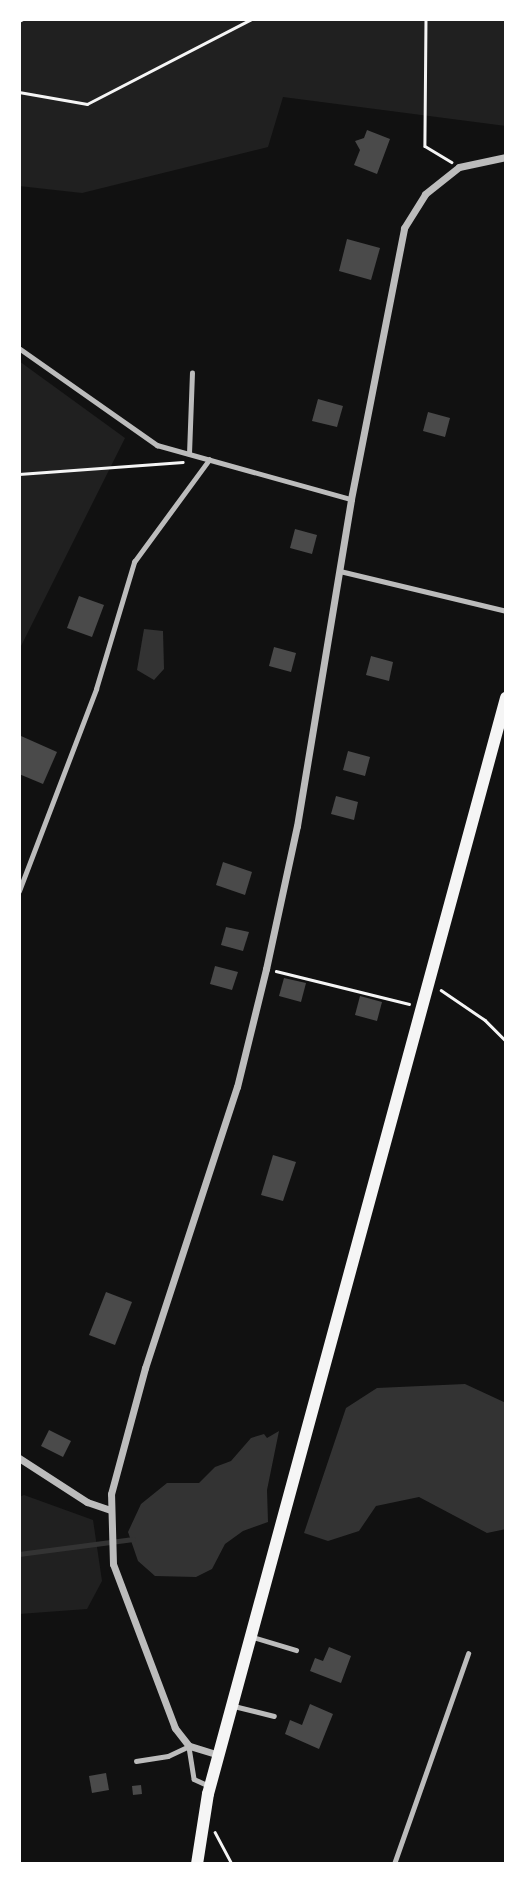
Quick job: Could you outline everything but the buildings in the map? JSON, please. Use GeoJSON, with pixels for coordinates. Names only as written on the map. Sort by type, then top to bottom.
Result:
{"type":"FeatureCollection","features":[{"type":"Feature","properties":{"kind":"main road"},"geometry":{"type":"LineString","coordinates":[[197,1864],[210,1787],[506,698]]}},
{"type":"Feature","properties":{"kind":"street"},"geometry":{"type":"LineString","coordinates":[[219,1755],[189,1746],[175,1728],[113,1564],[110,1510],[145,1368],[237,1087],[266,969],[298,826],[351,499],[404,228],[425,194],[459,167],[506,157]]}},
{"type":"Feature","properties":{"kind":"street"},"geometry":{"type":"LineString","coordinates":[[19,1458],[87,1502],[110,1510]]}},
{"type":"Feature","properties":{"kind":"lane"},"geometry":{"type":"LineString","coordinates":[[19,348],[157,445],[351,499]]}},
{"type":"Feature","properties":{"kind":"lane"},"geometry":{"type":"LineString","coordinates":[[189,454],[192,373]]}},
{"type":"Feature","properties":{"kind":"lane"},"geometry":{"type":"LineString","coordinates":[[19,891],[96,689],[134,562],[209,460]]}},
{"type":"Feature","properties":{"kind":"lane"},"geometry":{"type":"LineString","coordinates":[[339,571],[506,611]]}},
{"type":"Feature","properties":{"kind":"lane"},"geometry":{"type":"LineString","coordinates":[[251,1637],[296,1650]]}},
{"type":"Feature","properties":{"kind":"lane"},"geometry":{"type":"LineString","coordinates":[[394,1864],[468,1654]]}},
{"type":"Feature","properties":{"kind":"lane"},"geometry":{"type":"LineString","coordinates":[[233,1705],[274,1716]]}},
{"type":"Feature","properties":{"kind":"lane"},"geometry":{"type":"LineString","coordinates":[[136,1761],[168,1756],[189,1746],[194,1779],[210,1787]]}},
{"type":"Feature","properties":{"kind":"path"},"geometry":{"type":"LineString","coordinates":[[19,92],[87,104],[252,19]]}},
{"type":"Feature","properties":{"kind":"path"},"geometry":{"type":"LineString","coordinates":[[426,19],[425,146],[459,167]]}},
{"type":"Feature","properties":{"kind":"path"},"geometry":{"type":"LineString","coordinates":[[19,474],[209,460]]}},
{"type":"Feature","properties":{"kind":"path"},"geometry":{"type":"LineString","coordinates":[[266,969],[422,1007]]}},
{"type":"Feature","properties":{"kind":"path"},"geometry":{"type":"LineString","coordinates":[[429,982],[485,1020],[506,1041]]}},
{"type":"Feature","properties":{"kind":"path"},"geometry":{"type":"LineString","coordinates":[[210,1822],[232,1864]]}},
{"type":"Feature","properties":{"kind":"shaded area"},"geometry":{"type":"Polygon","coordinates":[[[19,19],[506,19],[506,126],[283,97],[268,147],[82,193],[19,186],[19,19]]]}},
{"type":"Feature","properties":{"kind":"shaded area"},"geometry":{"type":"Polygon","coordinates":[[[19,361],[125,438],[19,650],[19,361]]]}},
{"type":"Feature","properties":{"kind":"shaded area"},"geometry":{"type":"Polygon","coordinates":[[[144,629],[163,631],[164,669],[154,680],[137,670],[144,629]]]}},
{"type":"Feature","properties":{"kind":"shaded area"},"geometry":{"type":"Polygon","coordinates":[[[465,1384],[506,1403],[506,1529],[487,1533],[419,1497],[376,1506],[359,1531],[328,1541],[304,1533],[346,1408],[377,1388],[465,1384]]]}},
{"type":"Feature","properties":{"kind":"shaded area"},"geometry":{"type":"Polygon","coordinates":[[[279,1431],[267,1490],[268,1522],[243,1531],[225,1544],[212,1569],[196,1577],[155,1576],[138,1561],[128,1532],[141,1504],[167,1483],[199,1483],[215,1467],[231,1461],[251,1438],[264,1434],[267,1438],[279,1431]]]}},
{"type":"Feature","properties":{"kind":"shaded area"},"geometry":{"type":"Polygon","coordinates":[[[24,1495],[93,1520],[102,1581],[87,1609],[19,1614],[19,1497],[24,1495]]]}},
{"type":"Feature","properties":{"kind":"waterway"},"geometry":{"type":"LineString","coordinates":[[19,1554],[133,1539]]}}]}
